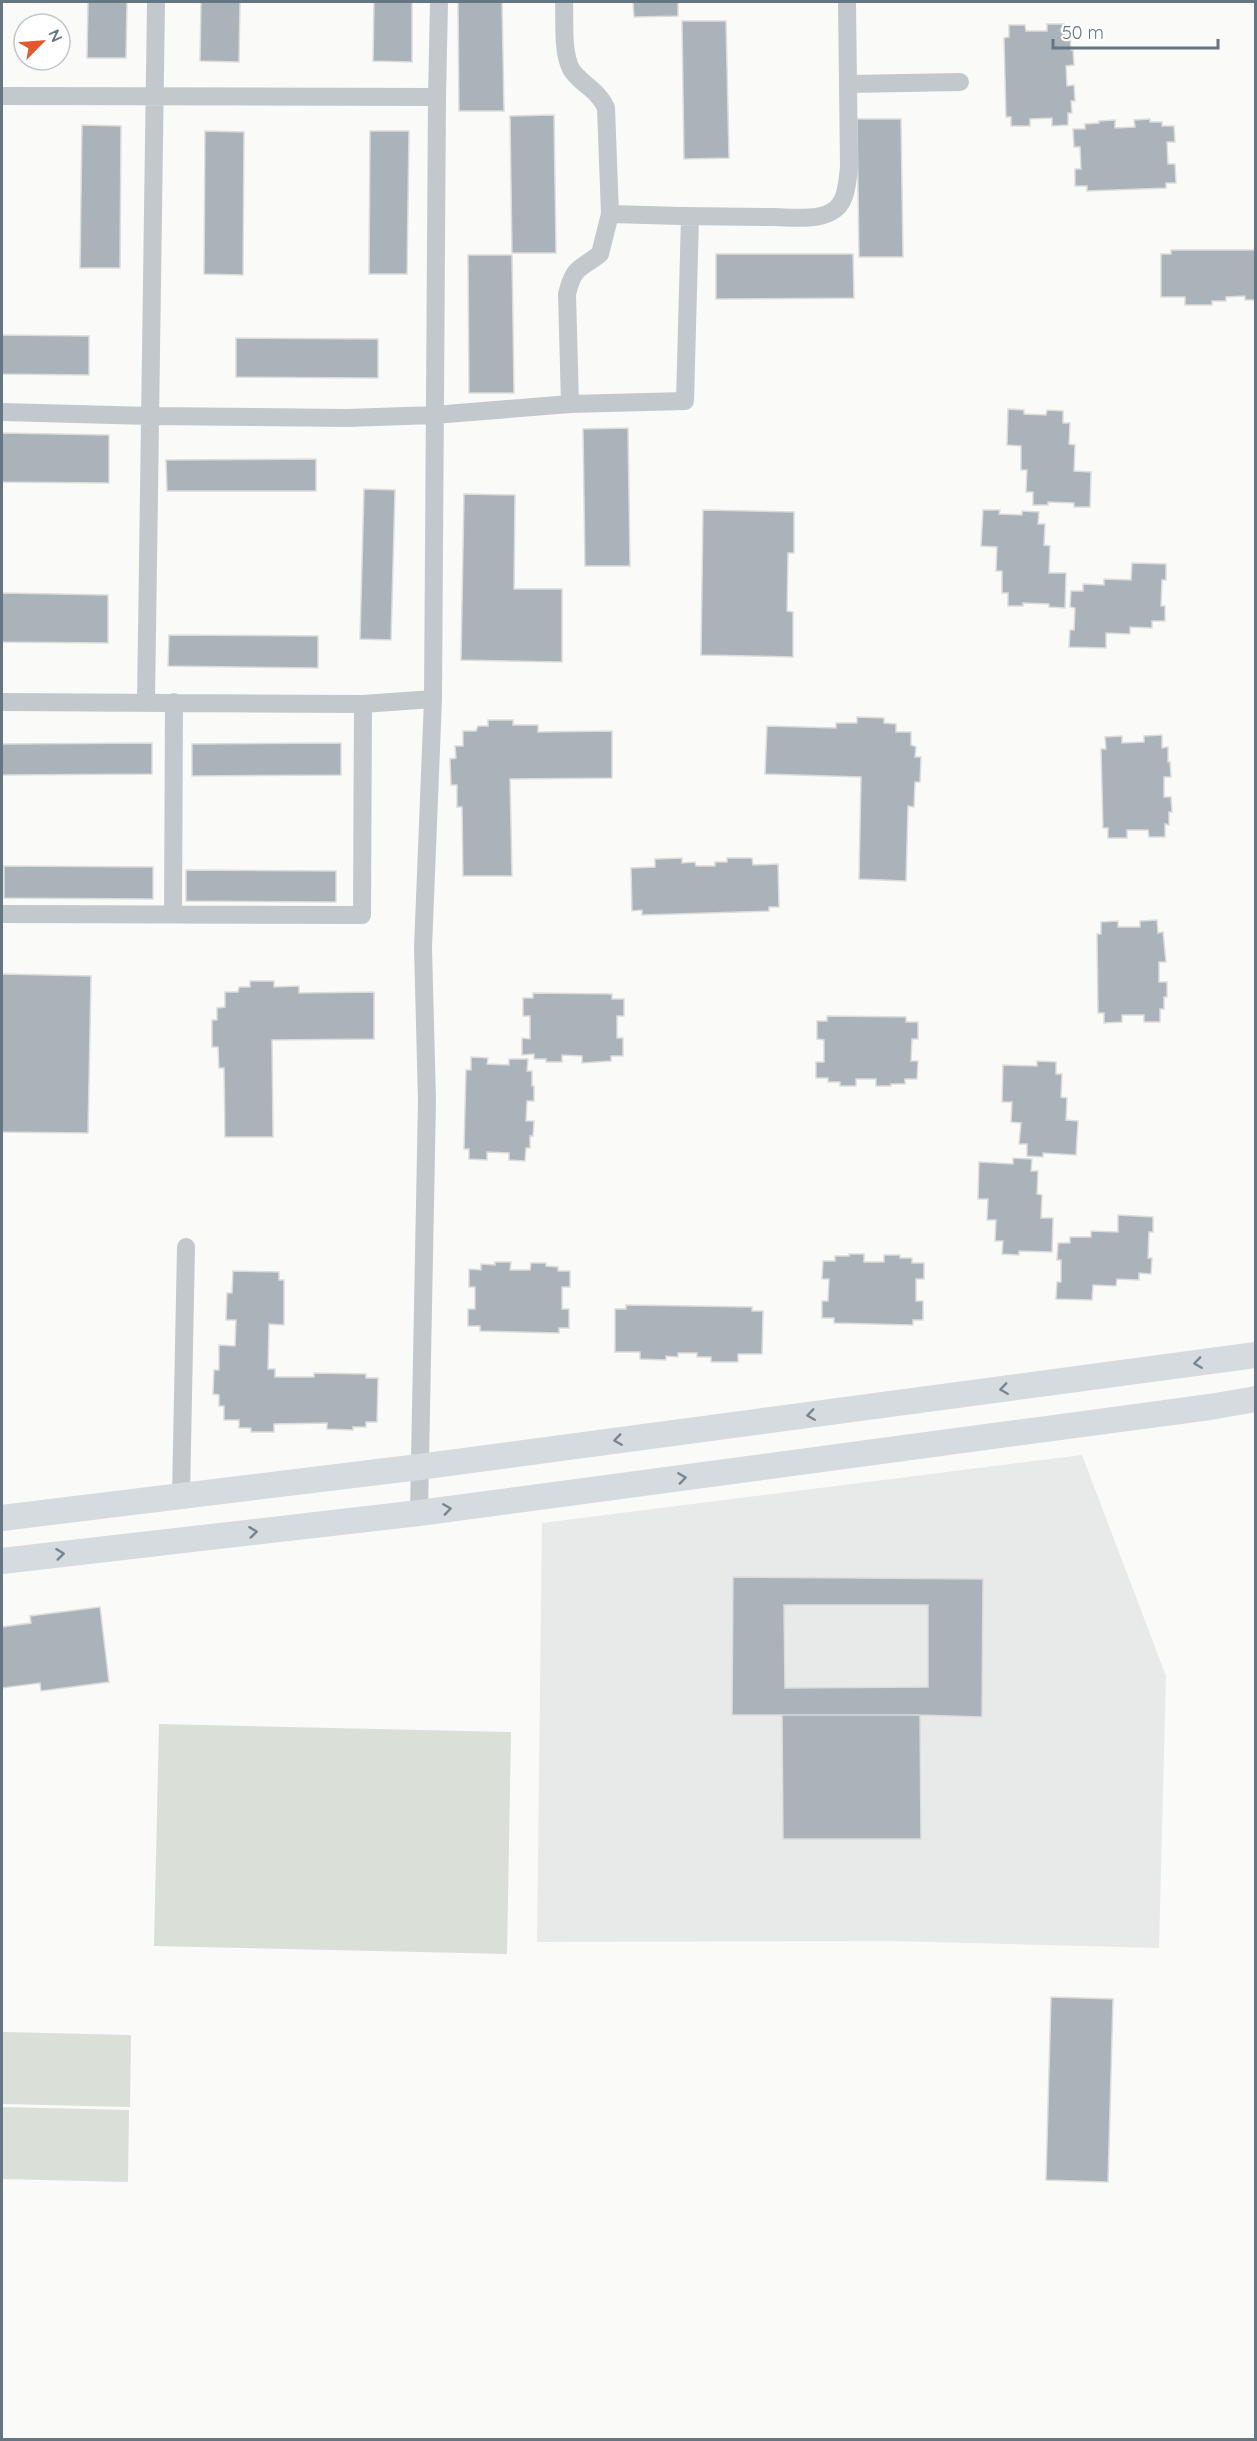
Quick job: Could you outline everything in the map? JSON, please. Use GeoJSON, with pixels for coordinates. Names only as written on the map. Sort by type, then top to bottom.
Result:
{"type":"FeatureCollection","features":[{"type":"Feature","properties":{"kind":"street"},"geometry":{"type":"LineString","coordinates":[[146,702],[156,2]]}},
{"type":"Feature","properties":{"kind":"street"},"geometry":{"type":"LineString","coordinates":[[419,1513],[428,1100],[423,948],[433,699],[439,2]]}},
{"type":"Feature","properties":{"kind":"street"},"geometry":{"type":"LineString","coordinates":[[564,2],[567,52],[572,70],[601,97],[606,108],[610,214],[600,254],[576,269],[567,294],[570,404]]}},
{"type":"Feature","properties":{"kind":"street"},"geometry":{"type":"LineString","coordinates":[[610,214],[690,218],[810,217],[831,212],[841,204],[846,192],[849,167],[847,2]]}},
{"type":"Feature","properties":{"kind":"street"},"geometry":{"type":"LineString","coordinates":[[849,84],[960,82]]}},
{"type":"Feature","properties":{"kind":"street"},"geometry":{"type":"LineString","coordinates":[[2,96],[437,97]]}},
{"type":"Feature","properties":{"kind":"street"},"geometry":{"type":"LineString","coordinates":[[2,412],[347,418],[434,415],[570,404],[685,401],[690,218]]}},
{"type":"Feature","properties":{"kind":"street"},"geometry":{"type":"LineString","coordinates":[[2,702],[363,704],[433,699]]}},
{"type":"Feature","properties":{"kind":"street"},"geometry":{"type":"LineString","coordinates":[[172,914],[174,702]]}},
{"type":"Feature","properties":{"kind":"street"},"geometry":{"type":"LineString","coordinates":[[2,914],[362,915],[363,704]]}},
{"type":"Feature","properties":{"kind":"street"},"geometry":{"type":"LineString","coordinates":[[181,1496],[186,1246]]}},
{"type":"Feature","properties":{"kind":"street"},"geometry":{"type":"LineString","coordinates":[[2,1518],[419,1467],[1256,1355]]}},
{"type":"Feature","properties":{"kind":"street"},"geometry":{"type":"LineString","coordinates":[[2,1561],[419,1513],[1198,1409],[1256,1399]]}},
{"type":"Feature","properties":{"kind":"shaded area"},"geometry":{"type":"Polygon","coordinates":[[[1082,1455],[1166,1676],[1159,1948],[890,1941],[537,1942],[542,1523],[1082,1455]]]}},
{"type":"Feature","properties":{"kind":"shaded area"},"geometry":{"type":"Polygon","coordinates":[[[159,1724],[511,1732],[507,1954],[154,1946],[159,1724]]]}},
{"type":"Feature","properties":{"kind":"shaded area"},"geometry":{"type":"Polygon","coordinates":[[[2,2032],[131,2035],[130,2107],[2,2104],[2,2032]]]}},
{"type":"Feature","properties":{"kind":"shaded area"},"geometry":{"type":"Polygon","coordinates":[[[2,2107],[129,2110],[128,2182],[2,2179],[2,2107]]]}},
{"type":"Feature","properties":{"kind":"building"},"geometry":{"type":"Polygon","coordinates":[[[88,2],[127,2],[126,58],[87,58],[88,2]]]}},
{"type":"Feature","properties":{"kind":"building"},"geometry":{"type":"Polygon","coordinates":[[[201,2],[240,2],[239,62],[200,61],[201,2]]]}},
{"type":"Feature","properties":{"kind":"building"},"geometry":{"type":"Polygon","coordinates":[[[374,2],[412,2],[412,62],[373,61],[374,2]]]}},
{"type":"Feature","properties":{"kind":"building"},"geometry":{"type":"Polygon","coordinates":[[[458,2],[502,2],[504,111],[459,111],[458,2]]]}},
{"type":"Feature","properties":{"kind":"building"},"geometry":{"type":"Polygon","coordinates":[[[633,2],[678,2],[678,16],[634,17],[633,2]]]}},
{"type":"Feature","properties":{"kind":"building"},"geometry":{"type":"Polygon","coordinates":[[[682,21],[726,21],[729,158],[684,159],[682,21]]]}},
{"type":"Feature","properties":{"kind":"building"},"geometry":{"type":"Polygon","coordinates":[[[1047,24],[1065,24],[1066,36],[1070,36],[1071,50],[1073,50],[1074,65],[1066,66],[1067,86],[1074,85],[1075,101],[1071,101],[1072,113],[1068,113],[1068,125],[1052,126],[1052,118],[1030,119],[1030,126],[1011,126],[1011,117],[1006,117],[1004,38],[1009,37],[1009,25],[1025,25],[1026,31],[1047,31],[1047,24]]]}},
{"type":"Feature","properties":{"kind":"building"},"geometry":{"type":"Polygon","coordinates":[[[554,115],[556,253],[512,253],[510,116],[554,115]]]}},
{"type":"Feature","properties":{"kind":"building"},"geometry":{"type":"Polygon","coordinates":[[[857,119],[901,119],[903,257],[859,257],[857,119]]]}},
{"type":"Feature","properties":{"kind":"building"},"geometry":{"type":"Polygon","coordinates":[[[1150,119],[1150,122],[1162,122],[1162,126],[1174,126],[1175,142],[1167,142],[1168,164],[1175,164],[1176,183],[1166,183],[1166,188],[1087,191],[1087,186],[1075,186],[1075,169],[1081,169],[1080,147],[1074,147],[1073,129],[1085,129],[1085,124],[1115,120],[1115,128],[1135,127],[1134,120],[1150,119]]]}},
{"type":"Feature","properties":{"kind":"building"},"geometry":{"type":"Polygon","coordinates":[[[82,125],[121,126],[120,268],[80,268],[82,125]]]}},
{"type":"Feature","properties":{"kind":"building"},"geometry":{"type":"Polygon","coordinates":[[[205,131],[244,132],[243,275],[204,274],[205,131]]]}},
{"type":"Feature","properties":{"kind":"building"},"geometry":{"type":"Polygon","coordinates":[[[370,131],[409,131],[407,274],[369,274],[370,131]]]}},
{"type":"Feature","properties":{"kind":"building"},"geometry":{"type":"Polygon","coordinates":[[[1171,250],[1256,250],[1256,300],[1245,300],[1245,296],[1226,297],[1226,301],[1212,301],[1212,305],[1185,305],[1185,297],[1161,297],[1161,254],[1171,254],[1171,250]]]}},
{"type":"Feature","properties":{"kind":"building"},"geometry":{"type":"Polygon","coordinates":[[[716,254],[853,254],[854,298],[716,299],[716,254]]]}},
{"type":"Feature","properties":{"kind":"building"},"geometry":{"type":"Polygon","coordinates":[[[468,255],[512,255],[514,393],[469,393],[468,255]]]}},
{"type":"Feature","properties":{"kind":"building"},"geometry":{"type":"Polygon","coordinates":[[[2,335],[89,336],[89,375],[2,374],[2,335]]]}},
{"type":"Feature","properties":{"kind":"building"},"geometry":{"type":"Polygon","coordinates":[[[236,338],[378,339],[378,378],[236,377],[236,338]]]}},
{"type":"Feature","properties":{"kind":"building"},"geometry":{"type":"Polygon","coordinates":[[[1008,409],[1024,410],[1024,414],[1046,415],[1047,410],[1063,411],[1063,423],[1070,423],[1069,444],[1075,445],[1074,471],[1091,472],[1090,507],[1074,507],[1074,503],[1048,502],[1048,505],[1033,505],[1033,492],[1026,492],[1027,470],[1021,470],[1021,446],[1007,445],[1008,409]]]}},
{"type":"Feature","properties":{"kind":"building"},"geometry":{"type":"Polygon","coordinates":[[[628,428],[630,566],[585,566],[583,429],[628,428]]]}},
{"type":"Feature","properties":{"kind":"building"},"geometry":{"type":"Polygon","coordinates":[[[2,433],[109,435],[109,483],[2,482],[2,433]]]}},
{"type":"Feature","properties":{"kind":"building"},"geometry":{"type":"Polygon","coordinates":[[[316,459],[316,491],[167,491],[166,460],[316,459]]]}},
{"type":"Feature","properties":{"kind":"building"},"geometry":{"type":"Polygon","coordinates":[[[364,489],[395,490],[391,640],[360,639],[364,489]]]}},
{"type":"Feature","properties":{"kind":"building"},"geometry":{"type":"Polygon","coordinates":[[[464,494],[515,495],[514,589],[562,589],[562,662],[461,660],[464,494]]]}},
{"type":"Feature","properties":{"kind":"building"},"geometry":{"type":"Polygon","coordinates":[[[703,510],[794,512],[794,553],[788,553],[787,611],[793,612],[793,657],[701,655],[703,510]]]}},
{"type":"Feature","properties":{"kind":"building"},"geometry":{"type":"Polygon","coordinates":[[[983,510],[1000,510],[999,514],[1022,515],[1022,511],[1039,512],[1038,524],[1045,524],[1044,545],[1050,546],[1049,573],[1066,573],[1065,608],[1049,607],[1049,604],[1023,603],[1023,606],[1008,606],[1008,593],[1002,593],[1002,571],[996,571],[997,547],[981,546],[983,510]]]}},
{"type":"Feature","properties":{"kind":"building"},"geometry":{"type":"Polygon","coordinates":[[[1132,563],[1166,564],[1166,580],[1162,580],[1161,606],[1165,606],[1165,621],[1152,621],[1152,628],[1130,627],[1130,634],[1106,633],[1106,648],[1069,647],[1070,630],[1074,630],[1075,608],[1070,607],[1071,591],[1083,591],[1083,584],[1104,585],[1104,579],[1131,580],[1132,563]]]}},
{"type":"Feature","properties":{"kind":"building"},"geometry":{"type":"Polygon","coordinates":[[[2,593],[108,595],[108,643],[2,642],[2,593]]]}},
{"type":"Feature","properties":{"kind":"building"},"geometry":{"type":"Polygon","coordinates":[[[169,635],[318,636],[318,668],[168,666],[169,635]]]}},
{"type":"Feature","properties":{"kind":"building"},"geometry":{"type":"Polygon","coordinates":[[[857,717],[884,718],[884,723],[896,724],[896,732],[911,732],[911,745],[916,747],[915,757],[921,757],[920,782],[915,782],[914,807],[908,806],[906,881],[859,879],[861,777],[765,774],[767,726],[836,728],[836,723],[857,723],[857,717]]]}},
{"type":"Feature","properties":{"kind":"building"},"geometry":{"type":"Polygon","coordinates":[[[488,720],[513,720],[513,725],[538,725],[538,732],[612,731],[612,778],[510,779],[512,876],[463,876],[462,807],[457,807],[457,785],[451,785],[450,759],[456,758],[455,746],[463,746],[463,731],[476,731],[478,726],[488,726],[488,720]]]}},
{"type":"Feature","properties":{"kind":"building"},"geometry":{"type":"Polygon","coordinates":[[[1162,735],[1162,748],[1168,747],[1171,777],[1164,777],[1164,797],[1171,797],[1172,812],[1169,812],[1169,825],[1165,824],[1165,837],[1149,837],[1148,830],[1127,830],[1127,838],[1108,838],[1108,828],[1103,828],[1101,749],[1106,749],[1105,737],[1122,736],[1122,743],[1144,742],[1144,736],[1162,735]]]}},
{"type":"Feature","properties":{"kind":"building"},"geometry":{"type":"Polygon","coordinates":[[[152,743],[152,774],[2,775],[2,744],[152,743]]]}},
{"type":"Feature","properties":{"kind":"building"},"geometry":{"type":"Polygon","coordinates":[[[341,743],[341,775],[192,776],[192,744],[341,743]]]}},
{"type":"Feature","properties":{"kind":"building"},"geometry":{"type":"Polygon","coordinates":[[[682,858],[682,863],[695,862],[696,866],[715,866],[715,862],[727,862],[727,858],[752,858],[753,865],[778,864],[779,907],[769,907],[769,911],[642,915],[642,910],[632,911],[631,868],[655,867],[655,859],[682,858]]]}},
{"type":"Feature","properties":{"kind":"building"},"geometry":{"type":"Polygon","coordinates":[[[4,866],[153,867],[153,899],[4,898],[4,866]]]}},
{"type":"Feature","properties":{"kind":"building"},"geometry":{"type":"Polygon","coordinates":[[[186,870],[336,871],[336,902],[186,901],[186,870]]]}},
{"type":"Feature","properties":{"kind":"building"},"geometry":{"type":"Polygon","coordinates":[[[1157,920],[1158,933],[1163,932],[1166,962],[1159,962],[1159,982],[1167,982],[1167,997],[1164,997],[1164,1009],[1160,1009],[1160,1022],[1144,1022],[1144,1015],[1122,1015],[1122,1022],[1104,1023],[1104,1013],[1098,1013],[1097,934],[1101,934],[1101,922],[1118,921],[1118,927],[1140,927],[1140,921],[1157,920]]]}},
{"type":"Feature","properties":{"kind":"building"},"geometry":{"type":"Polygon","coordinates":[[[2,974],[91,976],[88,1133],[2,1132],[2,974]]]}},
{"type":"Feature","properties":{"kind":"building"},"geometry":{"type":"Polygon","coordinates":[[[250,981],[274,981],[274,987],[299,986],[299,993],[374,992],[374,1039],[272,1040],[273,1137],[225,1137],[224,1068],[219,1068],[218,1047],[212,1047],[212,1020],[217,1020],[217,1008],[225,1007],[225,992],[238,992],[239,987],[250,987],[250,981]]]}},
{"type":"Feature","properties":{"kind":"building"},"geometry":{"type":"Polygon","coordinates":[[[533,993],[612,994],[612,999],[624,999],[624,1016],[617,1016],[617,1038],[623,1038],[623,1056],[611,1056],[611,1061],[582,1063],[582,1056],[562,1055],[562,1062],[546,1062],[546,1059],[534,1059],[534,1054],[522,1055],[522,1038],[530,1039],[530,1016],[523,1016],[523,998],[533,998],[533,993]]]}},
{"type":"Feature","properties":{"kind":"building"},"geometry":{"type":"Polygon","coordinates":[[[827,1016],[906,1017],[906,1022],[918,1022],[918,1039],[912,1039],[911,1061],[918,1061],[917,1079],[905,1079],[905,1084],[876,1086],[876,1079],[856,1079],[856,1086],[840,1086],[840,1082],[828,1082],[828,1078],[816,1078],[816,1062],[824,1062],[824,1040],[817,1039],[817,1021],[827,1021],[827,1016]]]}},
{"type":"Feature","properties":{"kind":"building"},"geometry":{"type":"Polygon","coordinates":[[[471,1057],[488,1058],[487,1064],[509,1065],[509,1059],[528,1059],[527,1071],[532,1071],[534,1101],[527,1101],[526,1121],[534,1121],[533,1136],[530,1136],[530,1148],[526,1148],[525,1161],[509,1160],[509,1153],[487,1152],[487,1160],[469,1159],[469,1149],[464,1149],[466,1070],[471,1070],[471,1057]]]}},
{"type":"Feature","properties":{"kind":"building"},"geometry":{"type":"Polygon","coordinates":[[[1037,1061],[1056,1062],[1056,1074],[1062,1074],[1061,1097],[1067,1098],[1066,1120],[1078,1121],[1076,1155],[1043,1153],[1043,1157],[1027,1156],[1027,1144],[1019,1144],[1021,1123],[1011,1122],[1012,1102],[1002,1102],[1003,1065],[1037,1066],[1037,1061]]]}},
{"type":"Feature","properties":{"kind":"building"},"geometry":{"type":"Polygon","coordinates":[[[1013,1158],[1032,1159],[1031,1171],[1038,1171],[1037,1194],[1042,1195],[1041,1218],[1053,1218],[1052,1252],[1019,1251],[1019,1255],[1002,1254],[1003,1241],[995,1241],[996,1220],[987,1220],[988,1199],[978,1199],[979,1162],[1013,1164],[1013,1158]]]}},
{"type":"Feature","properties":{"kind":"building"},"geometry":{"type":"Polygon","coordinates":[[[1118,1215],[1153,1217],[1153,1232],[1149,1232],[1148,1258],[1152,1258],[1151,1274],[1139,1273],[1139,1280],[1117,1279],[1116,1286],[1093,1285],[1092,1300],[1056,1299],[1057,1282],[1061,1282],[1061,1260],[1057,1260],[1058,1243],[1070,1243],[1070,1237],[1091,1237],[1091,1231],[1118,1232],[1118,1215]]]}},
{"type":"Feature","properties":{"kind":"building"},"geometry":{"type":"Polygon","coordinates":[[[849,1254],[864,1254],[864,1262],[884,1262],[884,1255],[900,1255],[900,1258],[912,1258],[912,1263],[924,1263],[924,1279],[916,1279],[916,1301],[923,1301],[923,1320],[913,1320],[913,1325],[834,1323],[834,1318],[822,1318],[822,1301],[828,1301],[829,1279],[822,1279],[823,1261],[835,1261],[835,1256],[849,1256],[849,1254]]]}},
{"type":"Feature","properties":{"kind":"building"},"geometry":{"type":"Polygon","coordinates":[[[495,1262],[511,1262],[510,1270],[530,1270],[531,1263],[546,1263],[546,1266],[558,1267],[558,1271],[570,1271],[570,1287],[562,1287],[562,1309],[569,1309],[569,1328],[559,1328],[559,1333],[480,1331],[480,1326],[468,1326],[468,1309],[475,1309],[475,1287],[469,1287],[469,1269],[481,1270],[481,1264],[495,1265],[495,1262]]]}},
{"type":"Feature","properties":{"kind":"building"},"geometry":{"type":"Polygon","coordinates":[[[233,1271],[279,1272],[279,1280],[284,1280],[284,1325],[269,1324],[268,1369],[275,1369],[275,1377],[314,1377],[314,1373],[366,1374],[366,1378],[378,1378],[377,1422],[366,1422],[366,1427],[353,1427],[353,1430],[327,1429],[327,1423],[274,1424],[274,1432],[251,1432],[251,1428],[239,1428],[239,1420],[224,1420],[224,1406],[219,1406],[219,1395],[213,1394],[214,1370],[219,1370],[219,1345],[235,1346],[236,1320],[226,1320],[227,1293],[232,1293],[233,1271]]]}},
{"type":"Feature","properties":{"kind":"building"},"geometry":{"type":"Polygon","coordinates":[[[626,1305],[752,1307],[752,1311],[763,1311],[762,1354],[738,1354],[738,1362],[711,1362],[711,1357],[697,1357],[697,1353],[678,1353],[678,1357],[666,1356],[666,1360],[640,1359],[640,1352],[615,1352],[615,1309],[626,1309],[626,1305]]]}},
{"type":"Feature","properties":{"kind":"building"},"geometry":{"type":"Polygon","coordinates":[[[733,1577],[983,1579],[982,1717],[732,1715],[733,1577]],[[784,1605],[785,1688],[928,1687],[928,1605],[784,1605]]]}},
{"type":"Feature","properties":{"kind":"building"},"geometry":{"type":"Polygon","coordinates":[[[100,1607],[109,1682],[41,1691],[40,1683],[2,1688],[2,1627],[31,1623],[30,1616],[100,1607]]]}},
{"type":"Feature","properties":{"kind":"building"},"geometry":{"type":"Polygon","coordinates":[[[782,1715],[920,1715],[921,1839],[783,1839],[782,1715]]]}},
{"type":"Feature","properties":{"kind":"building"},"geometry":{"type":"Polygon","coordinates":[[[1051,1997],[1113,1999],[1108,2182],[1046,2180],[1051,1997]]]}}]}
